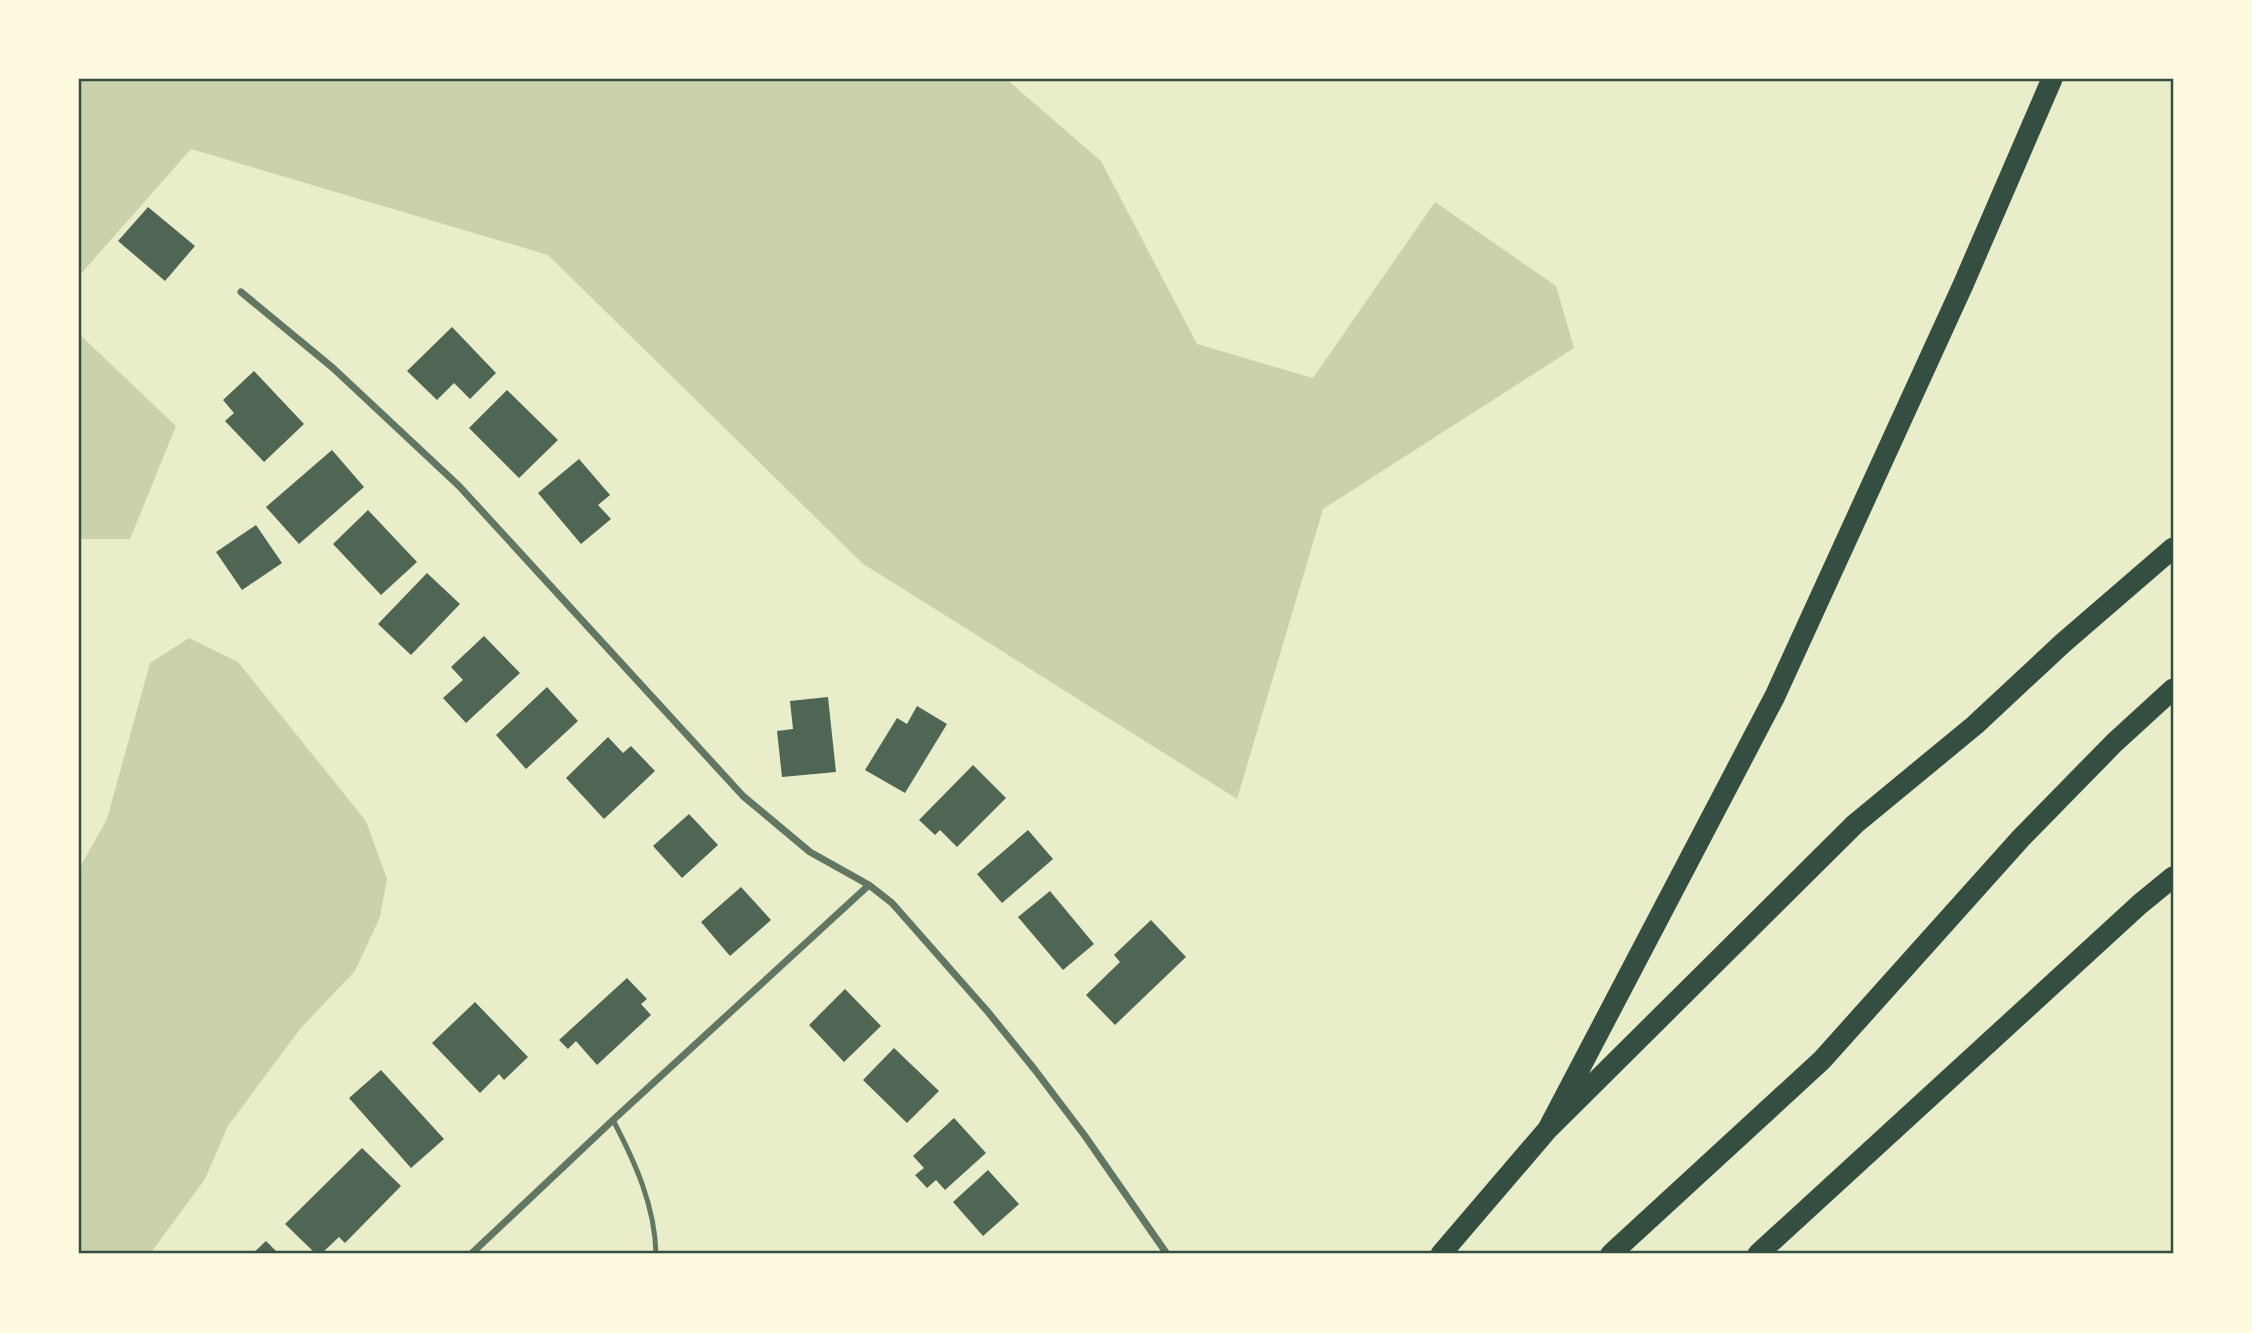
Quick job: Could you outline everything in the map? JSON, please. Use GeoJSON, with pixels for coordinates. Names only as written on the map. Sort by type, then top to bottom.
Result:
{"type":"FeatureCollection","features":[{"type":"Feature","properties":{"kind":"highway"},"geometry":{"type":"LineString","coordinates":[[1548,1129],[1775,696],[1963,285],[2052,79]]}},
{"type":"Feature","properties":{"kind":"highway"},"geometry":{"type":"LineString","coordinates":[[1441,1254],[1548,1129],[1855,824],[1975,725],[2063,643],[2173,548]]}},
{"type":"Feature","properties":{"kind":"highway"},"geometry":{"type":"LineString","coordinates":[[1611,1254],[1822,1060],[2021,838],[2113,743],[2173,689]]}},
{"type":"Feature","properties":{"kind":"highway"},"geometry":{"type":"LineString","coordinates":[[1758,1254],[2140,904],[2173,877]]}},
{"type":"Feature","properties":{"kind":"street"},"geometry":{"type":"LineString","coordinates":[[241,292],[333,368],[458,486],[743,796],[810,852],[869,885],[892,903],[1012,1041],[1086,1136],[1167,1254]]}},
{"type":"Feature","properties":{"kind":"street"},"geometry":{"type":"LineString","coordinates":[[471,1254],[612,1120],[869,885]]}},
{"type":"Feature","properties":{"kind":"lane"},"geometry":{"type":"LineString","coordinates":[[612,1120],[633,1159],[646,1197],[656,1254]]}},
{"type":"Feature","properties":{"kind":"green space"},"geometry":{"type":"Polygon","coordinates":[[[79,79],[1006,79],[1101,161],[1197,344],[1313,378],[1435,202],[1556,286],[1574,348],[1323,509],[1237,799],[862,563],[548,255],[191,149],[79,276],[79,79]]]}},
{"type":"Feature","properties":{"kind":"green space"},"geometry":{"type":"Polygon","coordinates":[[[79,334],[176,426],[130,539],[79,539],[79,334]]]}},
{"type":"Feature","properties":{"kind":"green space"},"geometry":{"type":"Polygon","coordinates":[[[189,638],[238,662],[366,821],[387,879],[380,917],[355,971],[300,1029],[228,1126],[205,1179],[150,1254],[79,1254],[79,869],[107,819],[150,663],[189,638]]]}},
{"type":"Feature","properties":{"kind":"building"},"geometry":{"type":"Polygon","coordinates":[[[148,207],[195,246],[165,281],[118,241],[148,207]]]}},
{"type":"Feature","properties":{"kind":"building"},"geometry":{"type":"Polygon","coordinates":[[[452,327],[496,373],[470,399],[454,383],[437,400],[407,371],[452,327]]]}},
{"type":"Feature","properties":{"kind":"building"},"geometry":{"type":"Polygon","coordinates":[[[254,371],[304,424],[264,462],[225,421],[234,413],[223,400],[254,371]]]}},
{"type":"Feature","properties":{"kind":"building"},"geometry":{"type":"Polygon","coordinates":[[[507,390],[558,440],[519,478],[469,428],[507,390]]]}},
{"type":"Feature","properties":{"kind":"building"},"geometry":{"type":"Polygon","coordinates":[[[332,450],[364,487],[299,544],[266,507],[332,450]]]}},
{"type":"Feature","properties":{"kind":"building"},"geometry":{"type":"Polygon","coordinates":[[[579,459],[610,495],[598,505],[611,519],[581,544],[538,493],[579,459]]]}},
{"type":"Feature","properties":{"kind":"building"},"geometry":{"type":"Polygon","coordinates":[[[368,510],[417,562],[381,595],[333,544],[368,510]]]}},
{"type":"Feature","properties":{"kind":"building"},"geometry":{"type":"Polygon","coordinates":[[[256,525],[282,563],[242,590],[216,552],[256,525]]]}},
{"type":"Feature","properties":{"kind":"building"},"geometry":{"type":"Polygon","coordinates":[[[427,573],[460,604],[411,655],[378,624],[427,573]]]}},
{"type":"Feature","properties":{"kind":"building"},"geometry":{"type":"Polygon","coordinates":[[[484,636],[520,673],[466,723],[443,698],[463,680],[451,667],[484,636]]]}},
{"type":"Feature","properties":{"kind":"building"},"geometry":{"type":"Polygon","coordinates":[[[547,687],[578,721],[526,769],[496,735],[547,687]]]}},
{"type":"Feature","properties":{"kind":"building"},"geometry":{"type":"Polygon","coordinates":[[[828,697],[836,772],[782,777],[777,731],[793,729],[790,701],[828,697]]]}},
{"type":"Feature","properties":{"kind":"building"},"geometry":{"type":"Polygon","coordinates":[[[917,706],[947,724],[905,793],[865,770],[897,718],[907,724],[917,706]]]}},
{"type":"Feature","properties":{"kind":"building"},"geometry":{"type":"Polygon","coordinates":[[[608,737],[623,753],[631,746],[655,771],[604,819],[566,778],[608,737]]]}},
{"type":"Feature","properties":{"kind":"building"},"geometry":{"type":"Polygon","coordinates":[[[973,765],[1006,798],[957,847],[940,830],[935,835],[919,820],[973,765]]]}},
{"type":"Feature","properties":{"kind":"building"},"geometry":{"type":"Polygon","coordinates":[[[689,814],[718,845],[682,878],[653,846],[689,814]]]}},
{"type":"Feature","properties":{"kind":"building"},"geometry":{"type":"Polygon","coordinates":[[[1028,830],[1053,859],[1002,903],[977,874],[1028,830]]]}},
{"type":"Feature","properties":{"kind":"building"},"geometry":{"type":"Polygon","coordinates":[[[741,887],[771,920],[730,956],[701,922],[741,887]]]}},
{"type":"Feature","properties":{"kind":"building"},"geometry":{"type":"Polygon","coordinates":[[[1050,891],[1094,944],[1063,970],[1018,917],[1050,891]]]}},
{"type":"Feature","properties":{"kind":"building"},"geometry":{"type":"Polygon","coordinates":[[[1151,920],[1186,957],[1115,1025],[1086,995],[1120,962],[1114,955],[1151,920]]]}},
{"type":"Feature","properties":{"kind":"building"},"geometry":{"type":"Polygon","coordinates":[[[627,978],[647,999],[641,1004],[651,1015],[597,1065],[576,1041],[568,1049],[559,1040],[627,978]]]}},
{"type":"Feature","properties":{"kind":"building"},"geometry":{"type":"Polygon","coordinates":[[[845,989],[881,1026],[844,1062],[809,1025],[845,989]]]}},
{"type":"Feature","properties":{"kind":"building"},"geometry":{"type":"Polygon","coordinates":[[[475,1002],[528,1057],[504,1080],[499,1074],[480,1093],[432,1043],[475,1002]]]}},
{"type":"Feature","properties":{"kind":"building"},"geometry":{"type":"Polygon","coordinates":[[[894,1048],[939,1091],[907,1123],[863,1080],[894,1048]]]}},
{"type":"Feature","properties":{"kind":"building"},"geometry":{"type":"Polygon","coordinates":[[[381,1070],[444,1139],[411,1168],[349,1098],[381,1070]]]}},
{"type":"Feature","properties":{"kind":"building"},"geometry":{"type":"Polygon","coordinates":[[[954,1118],[986,1153],[945,1190],[936,1180],[927,1188],[915,1175],[924,1168],[913,1156],[954,1118]]]}},
{"type":"Feature","properties":{"kind":"building"},"geometry":{"type":"Polygon","coordinates":[[[362,1148],[401,1186],[345,1243],[339,1237],[321,1254],[316,1254],[285,1224],[362,1148]]]}},
{"type":"Feature","properties":{"kind":"building"},"geometry":{"type":"Polygon","coordinates":[[[988,1170],[1019,1204],[983,1236],[953,1202],[988,1170]]]}},
{"type":"Feature","properties":{"kind":"building"},"geometry":{"type":"Polygon","coordinates":[[[266,1241],[279,1254],[252,1254],[266,1241]]]}}]}
